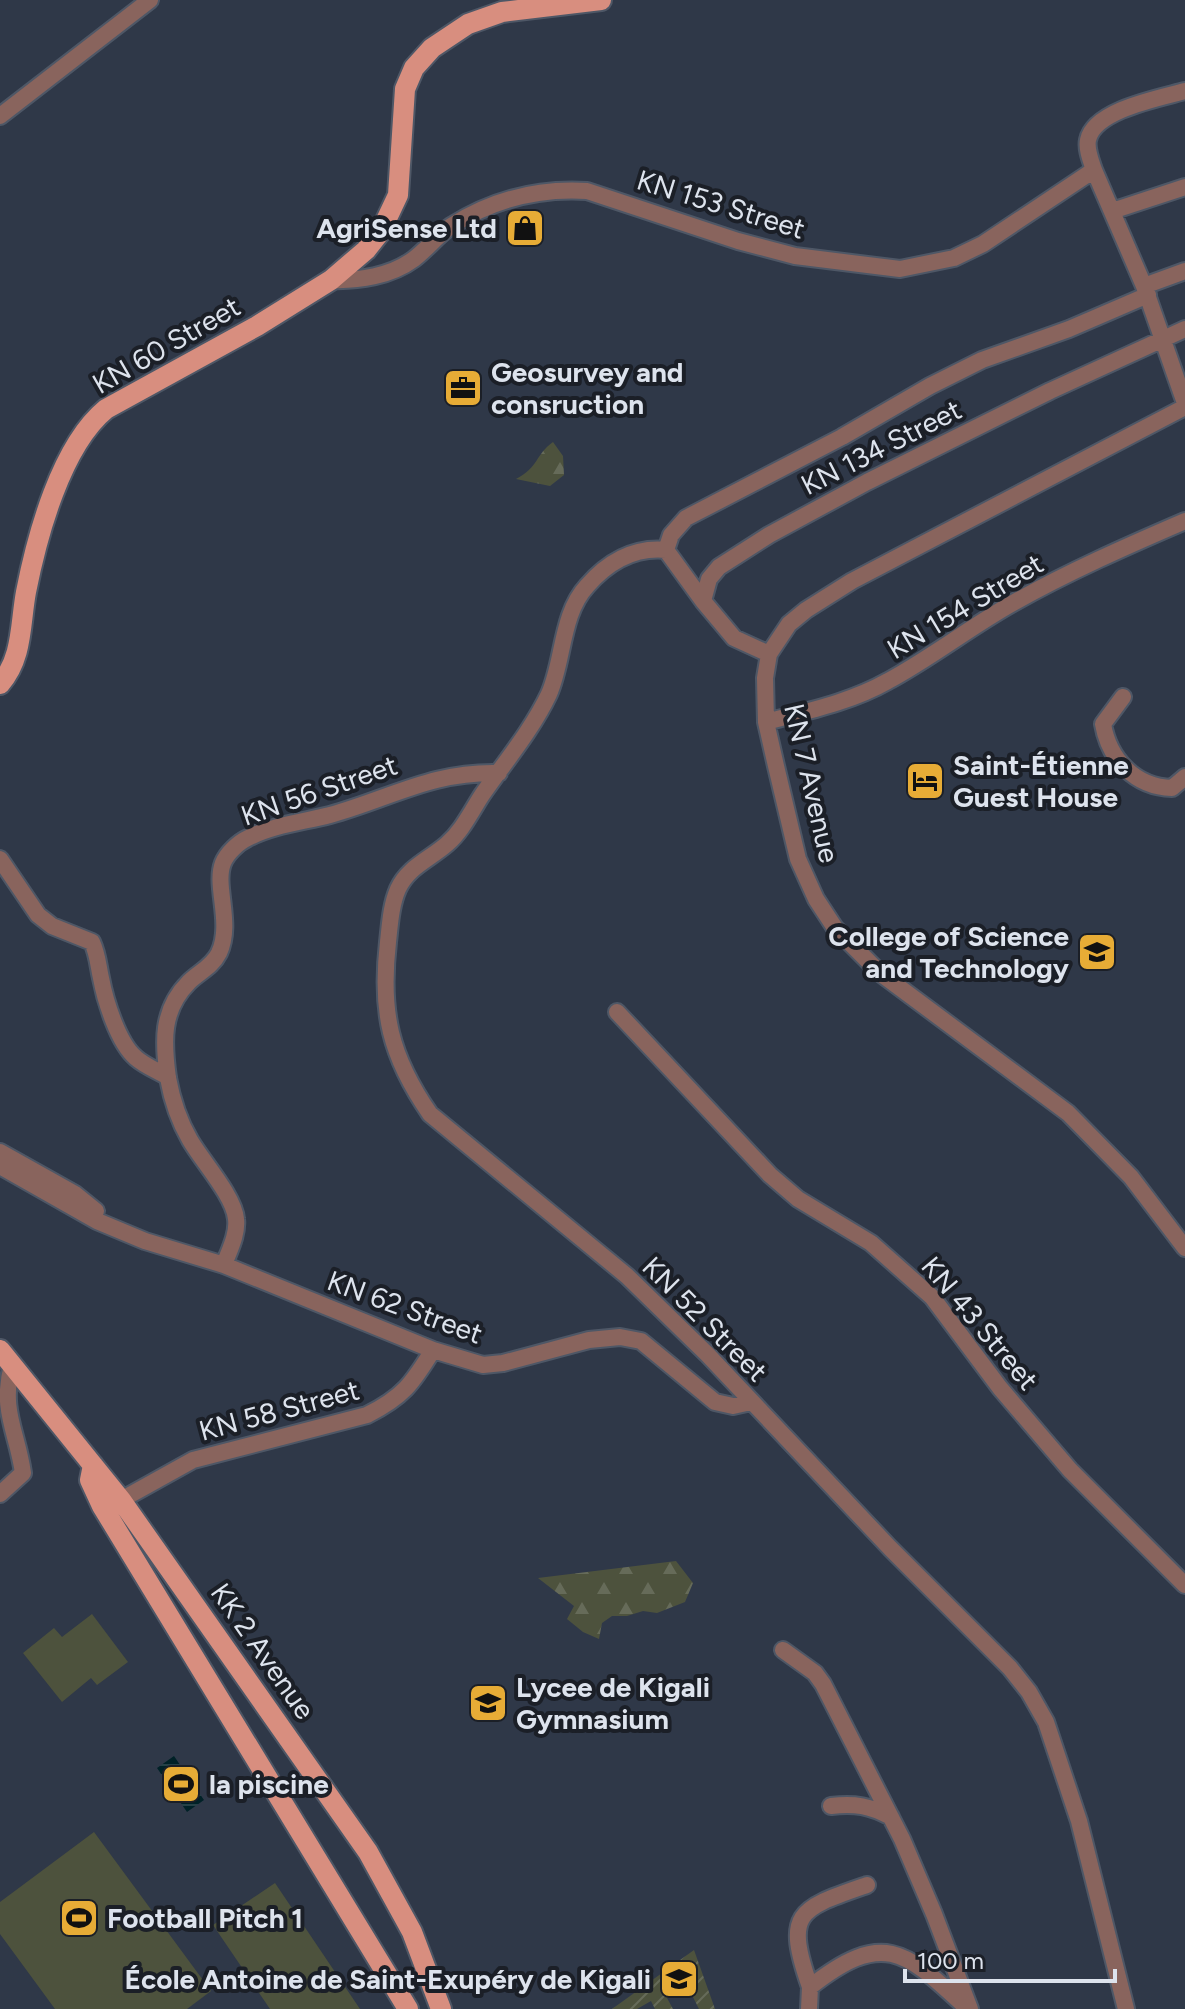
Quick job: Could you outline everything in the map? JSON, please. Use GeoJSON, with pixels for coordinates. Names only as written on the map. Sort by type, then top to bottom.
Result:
{"type":"FeatureCollection","features":[{"type":"Feature","properties":{"kind":"main road","name":"KN 60 Street"},"geometry":{"type":"LineString","coordinates":[[0,684],[14,666],[35,552],[52,498],[79,438],[90,422],[106,409],[257,326],[331,280],[366,250],[392,213],[398,195],[408,78],[432,48],[468,24],[502,12],[601,0]]}},
{"type":"Feature","properties":{"kind":"main road","name":"KK 2 Avenue"},"geometry":{"type":"LineString","coordinates":[[6,1358],[121,1500],[368,1852],[412,1932],[441,2009]]}},
{"type":"Feature","properties":{"kind":"main road"},"geometry":{"type":"LineString","coordinates":[[93,1465],[90,1480],[102,1506],[408,2009]]}},
{"type":"Feature","properties":{"kind":"street"},"geometry":{"type":"LineString","coordinates":[[0,116],[150,0]]}},
{"type":"Feature","properties":{"kind":"street"},"geometry":{"type":"LineString","coordinates":[[1185,91],[1131,106],[1101,123],[1088,139],[1094,170],[1146,290],[1185,405],[852,581],[789,624],[769,654],[734,638],[666,550],[671,535],[686,518],[842,437],[930,386],[982,360],[1069,329],[1146,290],[1185,271]]}},
{"type":"Feature","properties":{"kind":"street","name":"KN 153 Street"},"geometry":{"type":"LineString","coordinates":[[331,280],[353,281],[393,270],[411,261],[449,227],[489,206],[530,194],[568,190],[587,191],[738,241],[795,256],[900,269],[954,258],[983,244],[1094,170]]}},
{"type":"Feature","properties":{"kind":"street"},"geometry":{"type":"LineString","coordinates":[[1112,211],[1185,187]]}},
{"type":"Feature","properties":{"kind":"street","name":"KN 134 Street"},"geometry":{"type":"LineString","coordinates":[[703,601],[709,579],[719,567],[769,535],[867,482],[1185,329]]}},
{"type":"Feature","properties":{"kind":"street","name":"KN 154 Street"},"geometry":{"type":"LineString","coordinates":[[766,722],[835,704],[889,681],[1016,601],[1185,521]]}},
{"type":"Feature","properties":{"kind":"street","name":"KN 52 Street"},"geometry":{"type":"LineString","coordinates":[[666,550],[652,548],[613,561],[584,588],[573,608],[549,694],[466,822],[447,844],[415,867],[399,887],[391,911],[383,980],[391,1034],[409,1083],[430,1114],[627,1276],[707,1354],[890,1548],[1010,1668],[1029,1692],[1046,1722],[1079,1821],[1126,2009]]}},
{"type":"Feature","properties":{"kind":"street","name":"KN 7 Avenue"},"geometry":{"type":"LineString","coordinates":[[769,654],[765,678],[766,722],[798,859],[816,899],[835,928],[880,973],[1068,1113],[1131,1177],[1185,1248]]}},
{"type":"Feature","properties":{"kind":"street"},"geometry":{"type":"LineString","coordinates":[[1123,697],[1103,724],[1115,758],[1123,769],[1163,788],[1172,788],[1185,777]]}},
{"type":"Feature","properties":{"kind":"street","name":"KN 56 Street"},"geometry":{"type":"LineString","coordinates":[[224,1265],[235,1232],[236,1217],[184,1128],[175,1106],[163,1032],[170,1007],[188,982],[216,957],[223,942],[222,864],[245,839],[264,831],[373,802],[437,778],[470,772],[499,773]]}},
{"type":"Feature","properties":{"kind":"street"},"geometry":{"type":"LineString","coordinates":[[0,859],[38,915],[52,926],[92,942],[98,954],[101,980],[122,1038],[135,1058],[168,1077]]}},
{"type":"Feature","properties":{"kind":"street","name":"KN 43 Street"},"geometry":{"type":"LineString","coordinates":[[617,1012],[770,1175],[798,1199],[871,1243],[932,1297],[1000,1388],[1070,1470],[1185,1585]]}},
{"type":"Feature","properties":{"kind":"street","name":"KN 62 Street"},"geometry":{"type":"LineString","coordinates":[[0,1152],[75,1194],[123,1231]]}},
{"type":"Feature","properties":{"kind":"street","name":"KN 62 Street"},"geometry":{"type":"LineString","coordinates":[[0,1166],[97,1221],[145,1241],[224,1265],[433,1350],[483,1365],[503,1363],[589,1340],[620,1337],[641,1341],[715,1402],[733,1406],[751,1402]]}},
{"type":"Feature","properties":{"kind":"street","name":"KN 58 Street"},"geometry":{"type":"LineString","coordinates":[[121,1500],[193,1460],[367,1415],[392,1402],[405,1390],[433,1350]]}},
{"type":"Feature","properties":{"kind":"street"},"geometry":{"type":"LineString","coordinates":[[0,1494],[23,1473],[5,1409],[6,1358]]}},
{"type":"Feature","properties":{"kind":"street"},"geometry":{"type":"LineString","coordinates":[[783,1650],[815,1673],[823,1684],[891,1817],[934,1914],[969,2009]]}},
{"type":"Feature","properties":{"kind":"street"},"geometry":{"type":"LineString","coordinates":[[831,1806],[850,1803],[872,1807],[891,1817]]}},
{"type":"Feature","properties":{"kind":"street"},"geometry":{"type":"LineString","coordinates":[[809,2009],[810,1987],[799,1955],[798,1932],[804,1913],[817,1903],[867,1885]]}},
{"type":"Feature","properties":{"kind":"street"},"geometry":{"type":"LineString","coordinates":[[810,1987],[836,1966],[858,1956],[883,1951],[929,1972],[969,2009]]}},
{"type":"Feature","properties":{"kind":"green space"},"geometry":{"type":"Polygon","coordinates":[[[553,442],[563,456],[564,475],[550,486],[516,479],[529,470],[553,442]]]}},
{"type":"Feature","properties":{"kind":"green space"},"geometry":{"type":"Polygon","coordinates":[[[676,1561],[693,1583],[685,1602],[657,1613],[643,1611],[612,1616],[602,1623],[599,1639],[583,1632],[567,1619],[574,1606],[538,1578],[676,1561]]]}},
{"type":"Feature","properties":{"kind":"green space"},"geometry":{"type":"Polygon","coordinates":[[[92,1614],[128,1662],[97,1685],[91,1678],[62,1702],[23,1653],[54,1628],[62,1637],[92,1614]]]}},
{"type":"Feature","properties":{"kind":"green space","name":"Football Pitch 1"},"geometry":{"type":"Polygon","coordinates":[[[94,1832],[211,1991],[187,2009],[55,2009],[0,1934],[0,1902],[94,1832]]]}},
{"type":"Feature","properties":{"kind":"green space"},"geometry":{"type":"Polygon","coordinates":[[[275,1883],[360,2009],[270,2009],[213,1925],[275,1883]]]}},
{"type":"Feature","properties":{"kind":"green space","name":"École Antoine de Saint-Exupéry de Kigali"},"geometry":{"type":"Polygon","coordinates":[[[694,1950],[715,2009],[699,2009],[688,1987],[667,1998],[673,2009],[655,2009],[651,2001],[637,2009],[612,2009],[694,1950]]]}},
{"type":"Feature","properties":{"kind":"shaded area","name":"la piscine"},"geometry":{"type":"Polygon","coordinates":[[[174,1756],[204,1800],[187,1812],[157,1768],[174,1756]]]}},
{"type":"Feature","properties":{"kind":"place","name":"AgriSense Ltd"},"geometry":{"type":"Point","coordinates":[525,228]}},
{"type":"Feature","properties":{"kind":"place","name":"Geosurvey and consruction"},"geometry":{"type":"Point","coordinates":[463,388]}},
{"type":"Feature","properties":{"kind":"place","name":"Saint-Étienne Guest House"},"geometry":{"type":"Point","coordinates":[925,781]}},
{"type":"Feature","properties":{"kind":"place","name":"College of Science and Technology"},"geometry":{"type":"Point","coordinates":[1097,952]}},
{"type":"Feature","properties":{"kind":"place","name":"Lycee de Kigali Gymnasium"},"geometry":{"type":"Point","coordinates":[488,1703]}},
{"type":"Feature","properties":{"kind":"place","name":"la piscine"},"geometry":{"type":"Point","coordinates":[181,1784]}},
{"type":"Feature","properties":{"kind":"place","name":"Football Pitch 1"},"geometry":{"type":"Point","coordinates":[79,1918]}},
{"type":"Feature","properties":{"kind":"place","name":"École Antoine de Saint-Exupéry de Kigali"},"geometry":{"type":"Point","coordinates":[679,1979]}}]}
